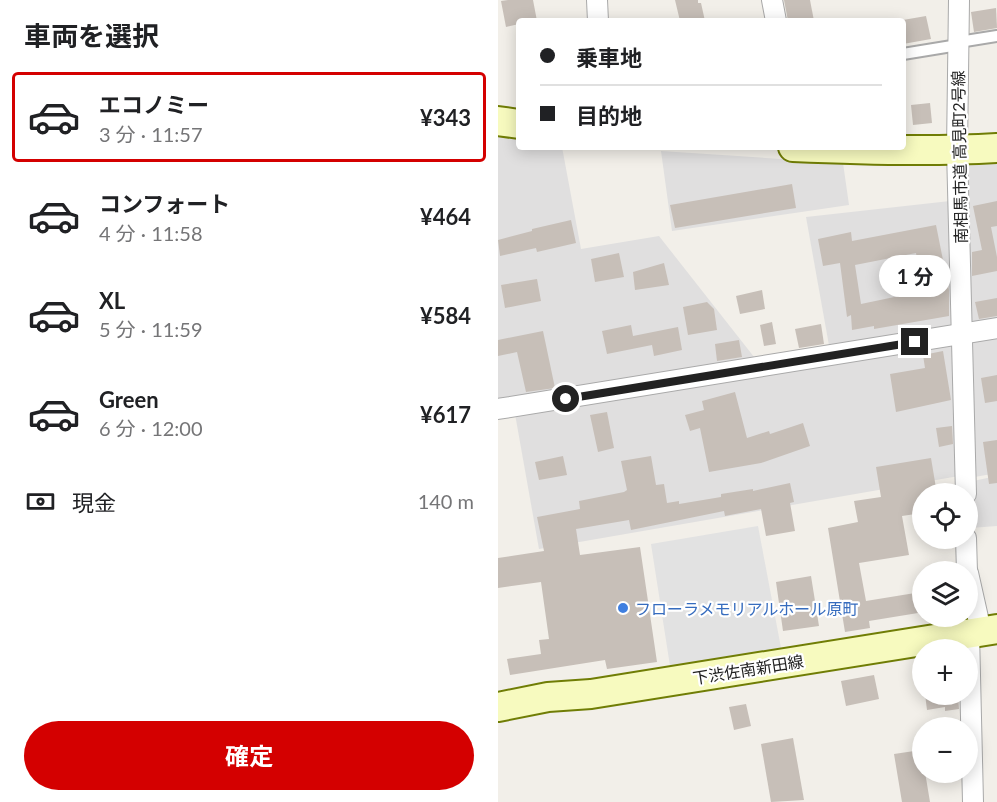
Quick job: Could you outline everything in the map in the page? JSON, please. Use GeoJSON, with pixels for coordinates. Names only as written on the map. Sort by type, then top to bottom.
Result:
{"type":"FeatureCollection","features":[{"type":"Feature","properties":{"kind":"main road"},"geometry":{"type":"LineString","coordinates":[[498,122],[516,124]]}},
{"type":"Feature","properties":{"kind":"main road"},"geometry":{"type":"LineString","coordinates":[[863,150],[957,150],[997,147]]}},
{"type":"Feature","properties":{"kind":"main road","name":"下渋佐南新田線"},"geometry":{"type":"LineString","coordinates":[[498,707],[548,697],[591,694],[982,631]]}},
{"type":"Feature","properties":{"kind":"street"},"geometry":{"type":"LineString","coordinates":[[597,0],[598,18]]}},
{"type":"Feature","properties":{"kind":"street"},"geometry":{"type":"LineString","coordinates":[[772,0],[775,18]]}},
{"type":"Feature","properties":{"kind":"street","name":"南相馬市道 高見町2号線"},"geometry":{"type":"LineString","coordinates":[[958,0],[957,150],[966,483]]}},
{"type":"Feature","properties":{"kind":"street"},"geometry":{"type":"LineString","coordinates":[[498,409],[997,328]]}},
{"type":"Feature","properties":{"kind":"street"},"geometry":{"type":"LineString","coordinates":[[973,802],[982,631],[978,615]]}},
{"type":"Feature","properties":{"kind":"lane"},"geometry":{"type":"LineString","coordinates":[[906,54],[997,36]]}},
{"type":"Feature","properties":{"kind":"shaded area"},"geometry":{"type":"Polygon","coordinates":[[[498,135],[516,138],[516,150],[563,150],[581,249],[659,236],[758,362],[498,406],[498,135]]]}},
{"type":"Feature","properties":{"kind":"shaded area"},"geometry":{"type":"Polygon","coordinates":[[[661,151],[843,163],[849,205],[672,231],[661,151]]]}},
{"type":"Feature","properties":{"kind":"shaded area"},"geometry":{"type":"Polygon","coordinates":[[[997,154],[997,323],[966,328],[962,158],[997,154]]]}},
{"type":"Feature","properties":{"kind":"shaded area"},"geometry":{"type":"Polygon","coordinates":[[[950,201],[954,325],[830,351],[806,217],[950,201]]]}},
{"type":"Feature","properties":{"kind":"shaded area"},"geometry":{"type":"Polygon","coordinates":[[[997,335],[997,473],[969,478],[970,340],[997,335]]]}},
{"type":"Feature","properties":{"kind":"shaded area"},"geometry":{"type":"Polygon","coordinates":[[[956,340],[959,476],[539,549],[515,414],[956,340]]]}},
{"type":"Feature","properties":{"kind":"shaded area"},"geometry":{"type":"Polygon","coordinates":[[[997,476],[997,526],[978,527],[978,483],[973,483],[973,481],[997,476]]]}},
{"type":"Feature","properties":{"kind":"shaded area"},"geometry":{"type":"Polygon","coordinates":[[[758,526],[781,648],[670,666],[651,544],[758,526]]]}},
{"type":"Feature","properties":{"kind":"building"},"geometry":{"type":"Polygon","coordinates":[[[533,0],[536,18],[516,18],[516,25],[506,27],[501,1],[533,0]]]}},
{"type":"Feature","properties":{"kind":"building"},"geometry":{"type":"Polygon","coordinates":[[[675,0],[698,0],[698,3],[701,3],[704,18],[679,18],[675,0]]]}},
{"type":"Feature","properties":{"kind":"building"},"geometry":{"type":"Polygon","coordinates":[[[784,0],[810,0],[813,18],[787,18],[784,0]]]}},
{"type":"Feature","properties":{"kind":"building"},"geometry":{"type":"Polygon","coordinates":[[[996,8],[997,28],[974,32],[971,12],[996,8]]]}},
{"type":"Feature","properties":{"kind":"building"},"geometry":{"type":"Polygon","coordinates":[[[926,16],[931,39],[906,43],[906,19],[926,16]]]}},
{"type":"Feature","properties":{"kind":"building"},"geometry":{"type":"Polygon","coordinates":[[[930,103],[932,123],[913,125],[911,105],[930,103]]]}},
{"type":"Feature","properties":{"kind":"building"},"geometry":{"type":"Polygon","coordinates":[[[792,184],[796,208],[675,228],[670,205],[792,184]]]}},
{"type":"Feature","properties":{"kind":"building"},"geometry":{"type":"Polygon","coordinates":[[[997,201],[997,226],[991,227],[997,257],[997,271],[972,276],[972,252],[982,250],[973,206],[997,201]]]}},
{"type":"Feature","properties":{"kind":"building"},"geometry":{"type":"Polygon","coordinates":[[[571,220],[576,243],[537,252],[536,248],[500,256],[498,240],[571,220]]]}},
{"type":"Feature","properties":{"kind":"building"},"geometry":{"type":"Polygon","coordinates":[[[936,225],[949,290],[949,316],[874,329],[874,326],[852,330],[851,315],[847,317],[840,263],[823,266],[818,239],[851,232],[852,241],[936,225]],[[916,253],[855,265],[861,304],[923,291],[916,253]]]}},
{"type":"Feature","properties":{"kind":"building"},"geometry":{"type":"Polygon","coordinates":[[[619,253],[624,277],[595,282],[591,259],[619,253]]]}},
{"type":"Feature","properties":{"kind":"building"},"geometry":{"type":"Polygon","coordinates":[[[664,263],[669,285],[635,290],[633,272],[664,263]]]}},
{"type":"Feature","properties":{"kind":"building"},"geometry":{"type":"Polygon","coordinates":[[[537,279],[541,301],[505,308],[501,285],[537,279]]]}},
{"type":"Feature","properties":{"kind":"building"},"geometry":{"type":"Polygon","coordinates":[[[762,290],[765,309],[740,314],[736,296],[762,290]]]}},
{"type":"Feature","properties":{"kind":"building"},"geometry":{"type":"Polygon","coordinates":[[[997,298],[997,316],[979,319],[975,302],[997,298]]]}},
{"type":"Feature","properties":{"kind":"building"},"geometry":{"type":"Polygon","coordinates":[[[707,302],[714,309],[717,330],[688,335],[683,307],[707,302]]]}},
{"type":"Feature","properties":{"kind":"building"},"geometry":{"type":"Polygon","coordinates":[[[772,322],[776,344],[764,346],[760,325],[772,322]]]}},
{"type":"Feature","properties":{"kind":"building"},"geometry":{"type":"Polygon","coordinates":[[[821,324],[824,344],[799,348],[795,329],[821,324]]]}},
{"type":"Feature","properties":{"kind":"building"},"geometry":{"type":"Polygon","coordinates":[[[631,325],[633,336],[678,327],[682,350],[654,356],[652,345],[607,354],[602,331],[631,325]]]}},
{"type":"Feature","properties":{"kind":"building"},"geometry":{"type":"Polygon","coordinates":[[[543,331],[555,388],[526,392],[517,352],[498,356],[498,340],[543,331]]]}},
{"type":"Feature","properties":{"kind":"building"},"geometry":{"type":"Polygon","coordinates":[[[739,340],[742,357],[717,361],[715,344],[739,340]]]}},
{"type":"Feature","properties":{"kind":"building"},"geometry":{"type":"Polygon","coordinates":[[[943,351],[951,400],[896,412],[890,374],[925,368],[923,355],[943,351]]]}},
{"type":"Feature","properties":{"kind":"building"},"geometry":{"type":"Polygon","coordinates":[[[997,375],[997,401],[985,403],[981,378],[997,375]]]}},
{"type":"Feature","properties":{"kind":"building"},"geometry":{"type":"Polygon","coordinates":[[[735,392],[747,438],[769,431],[770,434],[803,423],[810,446],[761,463],[709,472],[700,428],[690,431],[685,415],[704,410],[702,401],[735,392]]]}},
{"type":"Feature","properties":{"kind":"building"},"geometry":{"type":"Polygon","coordinates":[[[607,412],[614,448],[598,452],[590,415],[607,412]]]}},
{"type":"Feature","properties":{"kind":"building"},"geometry":{"type":"Polygon","coordinates":[[[952,426],[953,444],[939,447],[936,428],[952,426]]]}},
{"type":"Feature","properties":{"kind":"building"},"geometry":{"type":"Polygon","coordinates":[[[997,440],[997,483],[989,484],[983,442],[997,440]]]}},
{"type":"Feature","properties":{"kind":"building"},"geometry":{"type":"Polygon","coordinates":[[[563,456],[567,475],[539,480],[535,462],[563,456]]]}},
{"type":"Feature","properties":{"kind":"building"},"geometry":{"type":"Polygon","coordinates":[[[651,456],[656,485],[664,484],[667,503],[679,501],[679,504],[721,497],[721,494],[753,489],[753,491],[790,483],[794,502],[790,503],[795,531],[766,536],[761,509],[725,516],[724,511],[631,530],[629,520],[576,529],[580,555],[640,547],[657,662],[607,669],[605,660],[510,675],[507,659],[541,654],[539,640],[549,639],[541,582],[498,588],[498,558],[544,551],[537,517],[580,509],[579,501],[624,492],[627,490],[621,461],[651,456]]]}},
{"type":"Feature","properties":{"kind":"building"},"geometry":{"type":"Polygon","coordinates":[[[931,458],[935,483],[912,483],[912,514],[902,516],[909,555],[859,563],[866,601],[912,593],[912,614],[869,621],[870,628],[845,632],[828,528],[858,522],[854,501],[881,497],[876,467],[931,458]]]}},
{"type":"Feature","properties":{"kind":"building"},"geometry":{"type":"Polygon","coordinates":[[[811,576],[819,626],[783,631],[776,582],[811,576]]]}},
{"type":"Feature","properties":{"kind":"building"},"geometry":{"type":"Polygon","coordinates":[[[874,675],[879,699],[846,706],[841,681],[874,675]]]}},
{"type":"Feature","properties":{"kind":"building"},"geometry":{"type":"Polygon","coordinates":[[[746,704],[751,726],[734,730],[729,707],[746,704]]]}},
{"type":"Feature","properties":{"kind":"building"},"geometry":{"type":"Polygon","coordinates":[[[926,705],[959,705],[959,709],[945,711],[945,707],[927,710],[926,705]]]}},
{"type":"Feature","properties":{"kind":"building"},"geometry":{"type":"Polygon","coordinates":[[[793,738],[804,800],[771,802],[761,744],[793,738]]]}},
{"type":"Feature","properties":{"kind":"building"},"geometry":{"type":"Polygon","coordinates":[[[912,751],[912,783],[927,783],[930,802],[902,802],[894,754],[912,751]]]}},
{"type":"Feature","properties":{"kind":"place","name":"フローラメモリアルホール原町"},"geometry":{"type":"Point","coordinates":[623,608]}},
{"type":"Feature","properties":{"kind":"route"},"geometry":{"type":"LineString","coordinates":[[566,399],[915,342]]}}]}
